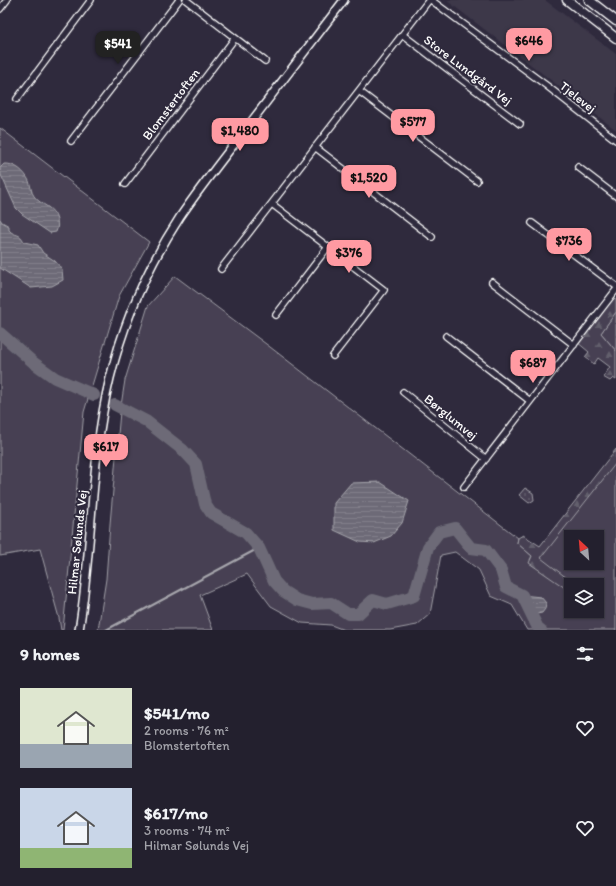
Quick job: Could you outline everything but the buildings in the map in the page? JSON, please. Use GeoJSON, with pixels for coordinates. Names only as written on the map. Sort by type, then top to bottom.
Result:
{"type":"FeatureCollection","features":[{"type":"Feature","properties":{"kind":"main road"},"geometry":{"type":"LineString","coordinates":[[567,0],[616,38]]}},
{"type":"Feature","properties":{"kind":"main road"},"geometry":{"type":"LineString","coordinates":[[589,0],[616,21]]}},
{"type":"Feature","properties":{"kind":"street"},"geometry":{"type":"LineString","coordinates":[[0,9],[7,0]]}},
{"type":"Feature","properties":{"kind":"street"},"geometry":{"type":"LineString","coordinates":[[17,99],[91,0]]}},
{"type":"Feature","properties":{"kind":"street"},"geometry":{"type":"LineString","coordinates":[[71,141],[179,0]]}},
{"type":"Feature","properties":{"kind":"street"},"geometry":{"type":"LineString","coordinates":[[186,0],[265,61]]}},
{"type":"Feature","properties":{"kind":"street","name":"Hilmar Sølunds Vej"},"geometry":{"type":"LineString","coordinates":[[79,630],[103,416],[110,379],[134,305],[158,255],[188,206],[344,0]]}},
{"type":"Feature","properties":{"kind":"street"},"geometry":{"type":"LineString","coordinates":[[221,269],[430,0]]}},
{"type":"Feature","properties":{"kind":"street","name":"Tjelevej"},"geometry":{"type":"LineString","coordinates":[[430,0],[547,86],[616,140]]}},
{"type":"Feature","properties":{"kind":"street","name":"Store Lundgård Vej"},"geometry":{"type":"LineString","coordinates":[[403,35],[520,124]]}},
{"type":"Feature","properties":{"kind":"street","name":"Blomstertoften"},"geometry":{"type":"LineString","coordinates":[[125,184],[235,38]]}},
{"type":"Feature","properties":{"kind":"street"},"geometry":{"type":"LineString","coordinates":[[359,91],[477,181]]}},
{"type":"Feature","properties":{"kind":"street"},"geometry":{"type":"LineString","coordinates":[[315,147],[432,238]]}},
{"type":"Feature","properties":{"kind":"street"},"geometry":{"type":"LineString","coordinates":[[578,167],[616,196]]}},
{"type":"Feature","properties":{"kind":"street"},"geometry":{"type":"LineString","coordinates":[[272,204],[384,290],[333,356]]}},
{"type":"Feature","properties":{"kind":"street"},"geometry":{"type":"LineString","coordinates":[[532,223],[616,286]]}},
{"type":"Feature","properties":{"kind":"street"},"geometry":{"type":"LineString","coordinates":[[276,315],[328,247]]}},
{"type":"Feature","properties":{"kind":"street"},"geometry":{"type":"LineString","coordinates":[[492,282],[574,345]]}},
{"type":"Feature","properties":{"kind":"street"},"geometry":{"type":"LineString","coordinates":[[464,487],[616,290]]}},
{"type":"Feature","properties":{"kind":"street"},"geometry":{"type":"LineString","coordinates":[[446,336],[530,402]]}},
{"type":"Feature","properties":{"kind":"street","name":"Børglumvej"},"geometry":{"type":"LineString","coordinates":[[403,392],[486,458]]}},
{"type":"Feature","properties":{"kind":"shaded area"},"geometry":{"type":"Polygon","coordinates":[[[446,0],[545,0],[616,54],[616,130],[446,0]]]}},
{"type":"Feature","properties":{"kind":"shaded area"},"geometry":{"type":"Polygon","coordinates":[[[4,164],[12,165],[25,174],[34,196],[55,215],[58,225],[56,232],[50,233],[22,214],[16,208],[1,175],[0,168],[4,164]]]}},
{"type":"Feature","properties":{"kind":"shaded area"},"geometry":{"type":"Polygon","coordinates":[[[0,219],[9,226],[9,230],[11,232],[21,237],[24,242],[38,245],[43,253],[55,261],[62,269],[63,280],[52,286],[31,288],[0,268],[0,219]]]}},
{"type":"Feature","properties":{"kind":"shaded area"},"geometry":{"type":"Polygon","coordinates":[[[380,482],[409,501],[402,523],[391,536],[374,543],[360,542],[334,530],[334,503],[351,483],[380,482]]]}},
{"type":"Feature","properties":{"kind":"shaded area"},"geometry":{"type":"Polygon","coordinates":[[[522,595],[541,597],[546,603],[545,609],[542,613],[532,615],[522,595]]]}},
{"type":"Feature","properties":{"kind":"green space"},"geometry":{"type":"Polygon","coordinates":[[[0,128],[149,242],[119,296],[84,412],[63,630],[61,630],[40,549],[0,556],[0,128]]]}},
{"type":"Feature","properties":{"kind":"green space"},"geometry":{"type":"Polygon","coordinates":[[[175,276],[270,347],[518,538],[517,543],[532,556],[530,560],[616,450],[616,630],[527,630],[512,605],[491,596],[479,570],[455,552],[441,555],[430,614],[417,625],[390,630],[344,630],[331,625],[302,623],[271,606],[247,574],[200,595],[213,630],[98,630],[106,579],[120,412],[125,380],[148,306],[175,276]]]}},
{"type":"Feature","properties":{"kind":"green space"},"geometry":{"type":"Polygon","coordinates":[[[612,296],[616,299],[616,312],[601,333],[616,351],[616,380],[613,378],[610,381],[603,377],[610,367],[598,358],[594,364],[585,357],[589,352],[577,342],[612,296]]]}},
{"type":"Feature","properties":{"kind":"green space"},"geometry":{"type":"Polygon","coordinates":[[[616,312],[616,351],[601,333],[616,312]]]}},
{"type":"Feature","properties":{"kind":"green space"},"geometry":{"type":"Polygon","coordinates":[[[616,449],[616,463],[541,558],[567,578],[564,578],[564,587],[529,563],[532,556],[517,543],[518,538],[523,535],[540,546],[616,449]]]}},
{"type":"Feature","properties":{"kind":"green space"},"geometry":{"type":"Polygon","coordinates":[[[525,488],[533,493],[534,500],[529,503],[519,495],[525,488]]]}},
{"type":"Feature","properties":{"kind":"waterway"},"geometry":{"type":"LineString","coordinates":[[0,333],[34,363],[55,378],[94,395]]}},
{"type":"Feature","properties":{"kind":"waterway"},"geometry":{"type":"LineString","coordinates":[[115,405],[146,421],[183,450],[196,464],[205,504],[211,513],[246,533],[259,548],[274,581],[283,591],[297,600],[312,604],[331,603],[348,614],[358,614],[373,600],[387,604],[414,596],[428,547],[439,532],[455,528],[471,548],[486,550],[501,570],[506,587],[522,595],[538,628],[541,630]]}},
{"type":"Feature","properties":{"kind":"waterway"},"geometry":{"type":"LineString","coordinates":[[106,630],[259,548]]}}]}
